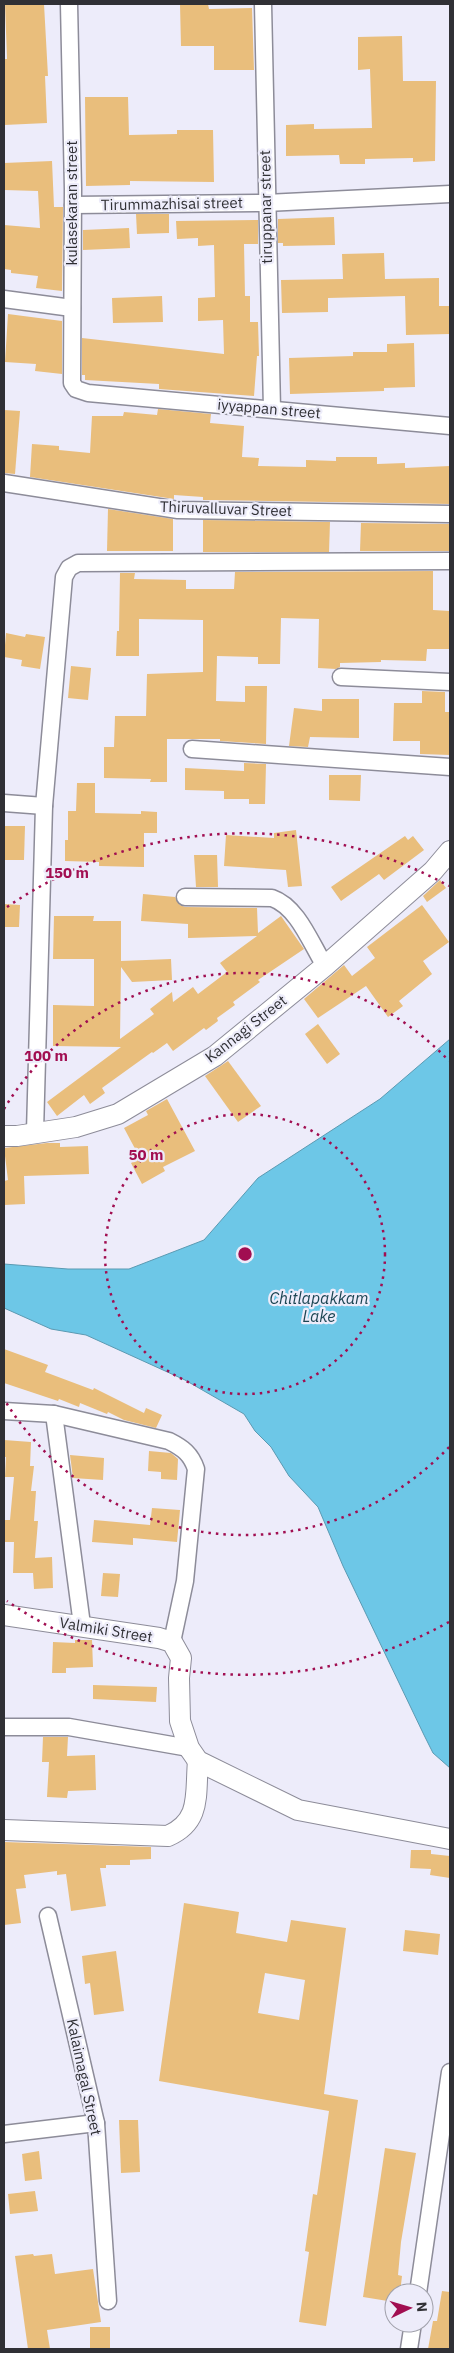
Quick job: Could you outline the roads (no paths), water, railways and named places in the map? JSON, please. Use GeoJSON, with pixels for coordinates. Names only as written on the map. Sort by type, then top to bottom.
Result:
{"type":"FeatureCollection","features":[{"type":"Feature","properties":{"kind":"street","name":"kulasekaran street"},"geometry":{"type":"LineString","coordinates":[[69,4],[73,205],[72,383],[76,389],[88,393]]}},
{"type":"Feature","properties":{"kind":"street","name":"tiruppanar street"},"geometry":{"type":"LineString","coordinates":[[262,4],[272,409]]}},
{"type":"Feature","properties":{"kind":"street","name":"Tirummazhisai street"},"geometry":{"type":"LineString","coordinates":[[73,205],[266,203],[450,194]]}},
{"type":"Feature","properties":{"kind":"street"},"geometry":{"type":"LineString","coordinates":[[4,299],[72,308]]}},
{"type":"Feature","properties":{"kind":"street","name":"iyyappan street"},"geometry":{"type":"LineString","coordinates":[[88,393],[450,426]]}},
{"type":"Feature","properties":{"kind":"street","name":"Thiruvalluvar Street"},"geometry":{"type":"LineString","coordinates":[[4,483],[178,510],[450,514]]}},
{"type":"Feature","properties":{"kind":"street"},"geometry":{"type":"LineString","coordinates":[[36,1132],[44,806],[64,577],[69,568],[78,562],[450,561]]}},
{"type":"Feature","properties":{"kind":"street"},"geometry":{"type":"LineString","coordinates":[[341,677],[450,682]]}},
{"type":"Feature","properties":{"kind":"street"},"geometry":{"type":"LineString","coordinates":[[192,749],[450,766]]}},
{"type":"Feature","properties":{"kind":"street"},"geometry":{"type":"LineString","coordinates":[[4,803],[44,806]]}},
{"type":"Feature","properties":{"kind":"street","name":"Kannagi Street"},"geometry":{"type":"LineString","coordinates":[[4,1136],[17,1136],[76,1127],[118,1114],[215,1056],[325,966],[433,871],[450,851]]}},
{"type":"Feature","properties":{"kind":"street"},"geometry":{"type":"LineString","coordinates":[[185,897],[272,898],[280,901],[293,914],[325,966]]}},
{"type":"Feature","properties":{"kind":"street"},"geometry":{"type":"LineString","coordinates":[[4,1411],[54,1414],[169,1441],[182,1448],[192,1457],[196,1469],[186,1581],[172,1642]]}},
{"type":"Feature","properties":{"kind":"street"},"geometry":{"type":"LineString","coordinates":[[54,1414],[82,1625]]}},
{"type":"Feature","properties":{"kind":"street","name":"Valmiki Street"},"geometry":{"type":"LineString","coordinates":[[4,1615],[82,1625],[159,1638],[172,1642],[181,1658],[179,1685],[180,1721],[194,1755]]}},
{"type":"Feature","properties":{"kind":"street"},"geometry":{"type":"LineString","coordinates":[[4,1727],[69,1727],[194,1755],[298,1810],[450,1839]]}},
{"type":"Feature","properties":{"kind":"street"},"geometry":{"type":"LineString","coordinates":[[4,1830],[168,1836],[188,1825],[194,1812],[194,1755]]}},
{"type":"Feature","properties":{"kind":"street","name":"Kalaimagal Street"},"geometry":{"type":"LineString","coordinates":[[48,1916],[96,2123],[108,2301]]}},
{"type":"Feature","properties":{"kind":"street"},"geometry":{"type":"LineString","coordinates":[[419,2283],[450,2072]]}},
{"type":"Feature","properties":{"kind":"street"},"geometry":{"type":"LineString","coordinates":[[4,2134],[96,2123]]}},
{"type":"Feature","properties":{"kind":"street"},"geometry":{"type":"LineString","coordinates":[[410,2349],[412,2333]]}},
{"type":"Feature","properties":{"kind":"water","name":"Chitlapakkam Lake"},"geometry":{"type":"Polygon","coordinates":[[[450,1039],[450,1768],[433,1753],[343,1566],[318,1507],[289,1476],[271,1447],[255,1431],[244,1414],[185,1380],[86,1335],[51,1329],[4,1308],[4,1264],[68,1269],[129,1269],[204,1240],[258,1178],[380,1099],[450,1039]]]}}]}
